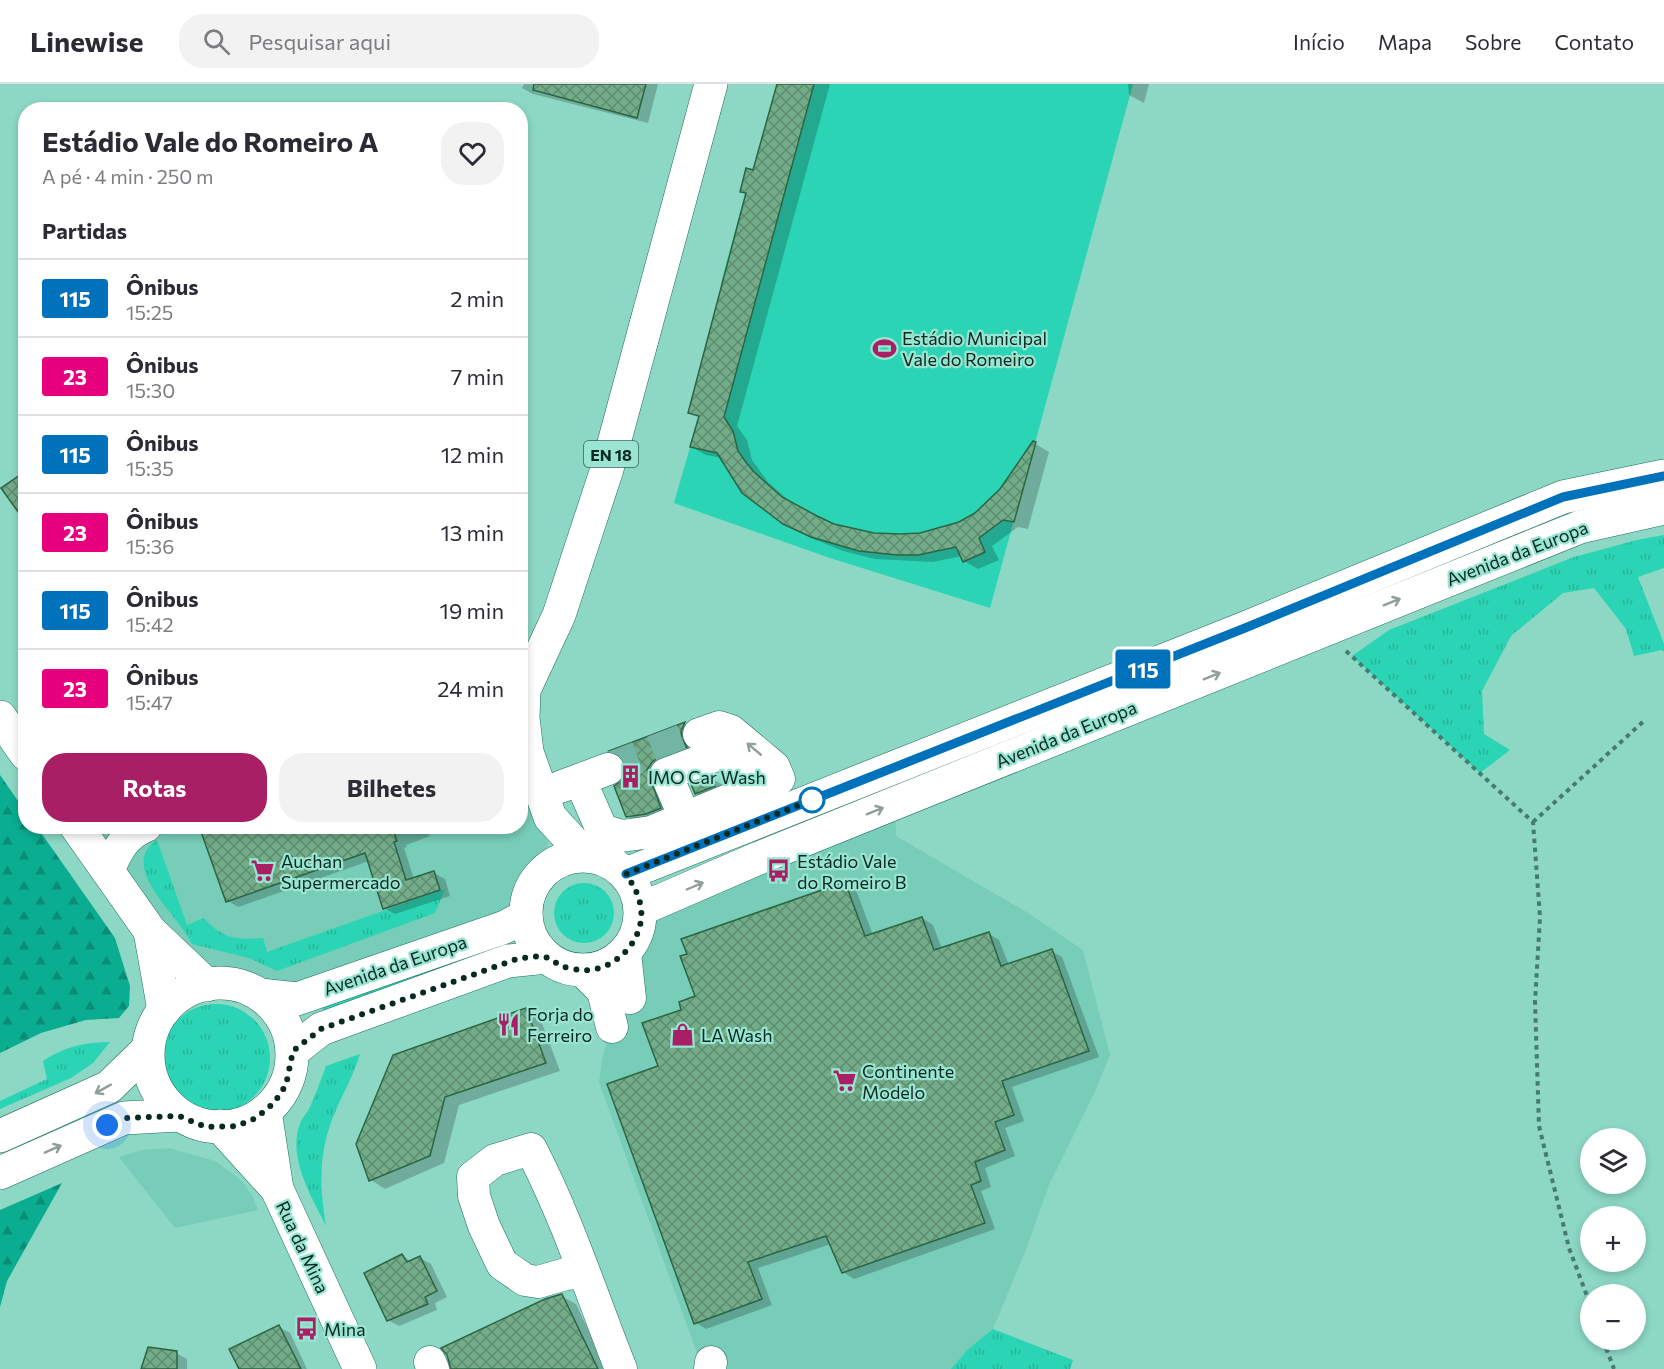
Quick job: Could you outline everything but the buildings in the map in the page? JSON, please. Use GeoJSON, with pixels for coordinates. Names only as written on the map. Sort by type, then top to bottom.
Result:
{"type":"FeatureCollection","features":[{"type":"Feature","properties":{"kind":"main road","name":"EN 18"},"geometry":{"type":"LineString","coordinates":[[528,679],[559,615],[607,469],[711,84]]}},
{"type":"Feature","properties":{"kind":"main road","name":"Avenida da Europa"},"geometry":{"type":"LineString","coordinates":[[626,874],[1245,628],[1563,497],[1664,476]]}},
{"type":"Feature","properties":{"kind":"main road","name":"Avenida da Europa"},"geometry":{"type":"LineString","coordinates":[[641,909],[759,858],[1580,527],[1664,507]]}},
{"type":"Feature","properties":{"kind":"main road"},"geometry":{"type":"LineString","coordinates":[[0,717],[18,743]]}},
{"type":"Feature","properties":{"kind":"main road","name":"EN 18"},"geometry":{"type":"LineString","coordinates":[[528,755],[546,805],[585,855]]}},
{"type":"Feature","properties":{"kind":"main road","name":"EN 18"},"geometry":{"type":"LineString","coordinates":[[546,805],[546,869]]}},
{"type":"Feature","properties":{"kind":"main road"},"geometry":{"type":"LineString","coordinates":[[82,834],[150,931],[207,985]]}},
{"type":"Feature","properties":{"kind":"main road"},"geometry":{"type":"LineString","coordinates":[[585,855],[614,864],[626,874],[636,890],[641,909],[638,932],[625,953],[602,967],[582,970],[562,967],[546,957],[532,938],[526,916],[529,892],[546,869],[557,861],[585,855]]}},
{"type":"Feature","properties":{"kind":"main road","name":"Avenida da Europa"},"geometry":{"type":"LineString","coordinates":[[261,995],[297,999],[505,927],[526,916]]}},
{"type":"Feature","properties":{"kind":"main road"},"geometry":{"type":"LineString","coordinates":[[150,931],[164,1010]]}},
{"type":"Feature","properties":{"kind":"main road","name":"Avenida da Europa"},"geometry":{"type":"LineString","coordinates":[[293,1051],[321,1029],[508,962],[546,957]]}},
{"type":"Feature","properties":{"kind":"main road"},"geometry":{"type":"LineString","coordinates":[[216,983],[242,986],[261,995],[273,1006],[286,1025],[293,1051],[286,1085],[274,1103],[256,1118],[237,1126],[206,1127],[179,1116],[164,1101],[152,1083],[147,1050],[151,1033],[164,1010],[181,994],[196,987],[216,983]]}},
{"type":"Feature","properties":{"kind":"main road"},"geometry":{"type":"LineString","coordinates":[[0,1136],[109,1086],[147,1050]]}},
{"type":"Feature","properties":{"kind":"main road"},"geometry":{"type":"LineString","coordinates":[[265,1111],[277,1189]]}},
{"type":"Feature","properties":{"kind":"main road"},"geometry":{"type":"LineString","coordinates":[[0,1173],[124,1118],[179,1116]]}},
{"type":"Feature","properties":{"kind":"main road"},"geometry":{"type":"LineString","coordinates":[[220,1126],[277,1189]]}},
{"type":"Feature","properties":{"kind":"main road","name":"Rua da Mina"},"geometry":{"type":"LineString","coordinates":[[277,1189],[360,1369]]}},
{"type":"Feature","properties":{"kind":"lane"},"geometry":{"type":"LineString","coordinates":[[546,805],[594,774],[602,830],[622,836],[651,832],[679,803],[739,780],[779,779],[774,767],[731,731],[719,727],[699,734]]}},
{"type":"Feature","properties":{"kind":"lane"},"geometry":{"type":"LineString","coordinates":[[679,803],[666,774],[725,752],[739,780]]}},
{"type":"Feature","properties":{"kind":"lane"},"geometry":{"type":"LineString","coordinates":[[108,871],[119,847],[130,834]]}},
{"type":"Feature","properties":{"kind":"lane"},"geometry":{"type":"LineString","coordinates":[[625,953],[630,998]]}},
{"type":"Feature","properties":{"kind":"lane"},"geometry":{"type":"LineString","coordinates":[[582,970],[603,991],[612,1027]]}},
{"type":"Feature","properties":{"kind":"lane"},"geometry":{"type":"LineString","coordinates":[[583,1272],[621,1369]]}},
{"type":"Feature","properties":{"kind":"path"},"geometry":{"type":"LineString","coordinates":[[1324,630],[1533,822],[1540,917],[1535,1002],[1539,1126],[1569,1248],[1582,1284]]}},
{"type":"Feature","properties":{"kind":"path"},"geometry":{"type":"LineString","coordinates":[[1533,822],[1645,720]]}},
{"type":"Feature","properties":{"kind":"path"},"geometry":{"type":"LineString","coordinates":[[1607,1350],[1614,1369]]}},
{"type":"Feature","properties":{"kind":"shaded area"},"geometry":{"type":"Polygon","coordinates":[[[547,640],[528,681],[528,647],[547,640]]]}},
{"type":"Feature","properties":{"kind":"shaded area"},"geometry":{"type":"Polygon","coordinates":[[[528,710],[550,817],[546,869],[529,892],[526,904],[260,995],[241,986],[216,983],[82,834],[528,834],[528,710]]]}},
{"type":"Feature","properties":{"kind":"shaded area"},"geometry":{"type":"Polygon","coordinates":[[[895,803],[896,836],[1028,913],[1083,950],[1110,1055],[1093,1096],[1049,1185],[1027,1247],[993,1329],[967,1350],[951,1369],[723,1369],[701,1364],[599,1082],[602,1058],[612,1026],[601,967],[611,963],[633,943],[640,921],[895,803]]]}},
{"type":"Feature","properties":{"kind":"shaded area"},"geometry":{"type":"Polygon","coordinates":[[[169,1148],[215,1161],[241,1180],[252,1195],[258,1210],[175,1228],[119,1157],[142,1150],[169,1148]]]}},
{"type":"Feature","properties":{"kind":"green space","name":"Estádio Municipal Vale do Romeiro"},"geometry":{"type":"Polygon","coordinates":[[[777,84],[1133,84],[990,608],[830,558],[674,503],[699,416],[723,283],[721,283],[745,194],[740,192],[746,168],[753,169],[777,84]]]}},
{"type":"Feature","properties":{"kind":"green space"},"geometry":{"type":"Polygon","coordinates":[[[1664,535],[1664,568],[1638,577],[1664,644],[1664,652],[1662,650],[1634,656],[1626,629],[1594,588],[1563,593],[1511,636],[1482,691],[1484,734],[1510,750],[1480,773],[1352,656],[1389,630],[1574,557],[1664,535]]]}},
{"type":"Feature","properties":{"kind":"green space"},"geometry":{"type":"Polygon","coordinates":[[[0,775],[18,801],[18,834],[42,834],[115,938],[130,986],[129,1006],[119,1018],[86,1020],[41,1033],[0,1053],[0,775]]]}},
{"type":"Feature","properties":{"kind":"green space"},"geometry":{"type":"Polygon","coordinates":[[[157,840],[187,925],[204,918],[217,930],[230,937],[263,938],[267,952],[445,889],[435,913],[277,971],[249,958],[192,944],[158,897],[145,872],[144,860],[147,849],[157,840]]]}},
{"type":"Feature","properties":{"kind":"green space"},"geometry":{"type":"Polygon","coordinates":[[[584,883],[601,888],[609,896],[614,913],[609,930],[601,938],[584,943],[567,938],[559,930],[554,913],[559,896],[567,888],[584,883]]]}},
{"type":"Feature","properties":{"kind":"green space"},"geometry":{"type":"Polygon","coordinates":[[[498,944],[502,952],[325,1015],[322,1006],[498,944]]]}},
{"type":"Feature","properties":{"kind":"green space"},"geometry":{"type":"Polygon","coordinates":[[[216,1004],[237,1008],[254,1020],[266,1037],[270,1058],[266,1079],[254,1096],[237,1108],[216,1112],[195,1108],[178,1096],[166,1079],[162,1058],[166,1037],[178,1020],[195,1008],[216,1004]]]}},
{"type":"Feature","properties":{"kind":"green space"},"geometry":{"type":"Polygon","coordinates":[[[110,1042],[93,1063],[71,1078],[0,1109],[0,1101],[47,1079],[43,1061],[51,1056],[75,1046],[110,1042]]]}},
{"type":"Feature","properties":{"kind":"green space"},"geometry":{"type":"Polygon","coordinates":[[[360,1054],[333,1117],[325,1145],[322,1198],[326,1226],[302,1175],[296,1148],[297,1134],[326,1066],[360,1054]]]}},
{"type":"Feature","properties":{"kind":"green space"},"geometry":{"type":"Polygon","coordinates":[[[62,1183],[7,1281],[0,1307],[0,1210],[62,1183]]]}},
{"type":"Feature","properties":{"kind":"green space"},"geometry":{"type":"Polygon","coordinates":[[[993,1329],[1073,1360],[1070,1369],[951,1369],[967,1350],[993,1329]]]}},
{"type":"Feature","properties":{"kind":"tunnel"},"geometry":{"type":"LineString","coordinates":[[608,769],[699,734]]}},
{"type":"Feature","properties":{"kind":"bus line","name":"115"},"geometry":{"type":"LineString","coordinates":[[626,874],[1245,628],[1563,497],[1664,476]]}},
{"type":"Feature","properties":{"kind":"place","name":"Estádio Municipal Vale do Romeiro"},"geometry":{"type":"Point","coordinates":[884,348]}},
{"type":"Feature","properties":{"kind":"place","name":"IMO Car Wash"},"geometry":{"type":"Point","coordinates":[630,777]}},
{"type":"Feature","properties":{"kind":"place","name":"Auchan Supermercado"},"geometry":{"type":"Point","coordinates":[263,871]}},
{"type":"Feature","properties":{"kind":"place","name":"Estádio Vale do Romeiro B"},"geometry":{"type":"Point","coordinates":[779,871]}},
{"type":"Feature","properties":{"kind":"place","name":"Forja do Ferreiro"},"geometry":{"type":"Point","coordinates":[509,1024]}},
{"type":"Feature","properties":{"kind":"place","name":"LA Wash"},"geometry":{"type":"Point","coordinates":[683,1035]}},
{"type":"Feature","properties":{"kind":"place","name":"Continente Modelo"},"geometry":{"type":"Point","coordinates":[844,1081]}},
{"type":"Feature","properties":{"kind":"place","name":"Mina"},"geometry":{"type":"Point","coordinates":[306,1329]}},
{"type":"Feature","properties":{"kind":"route"},"geometry":{"type":"LineString","coordinates":[[107,1125],[124,1118],[179,1116],[206,1127],[237,1126],[256,1118],[274,1103],[286,1085],[293,1051],[321,1029],[517,959],[546,957],[562,967],[582,970],[611,963],[620,958],[633,943],[640,921],[641,909],[636,890],[626,874],[814,799],[812,800]]}}]}
